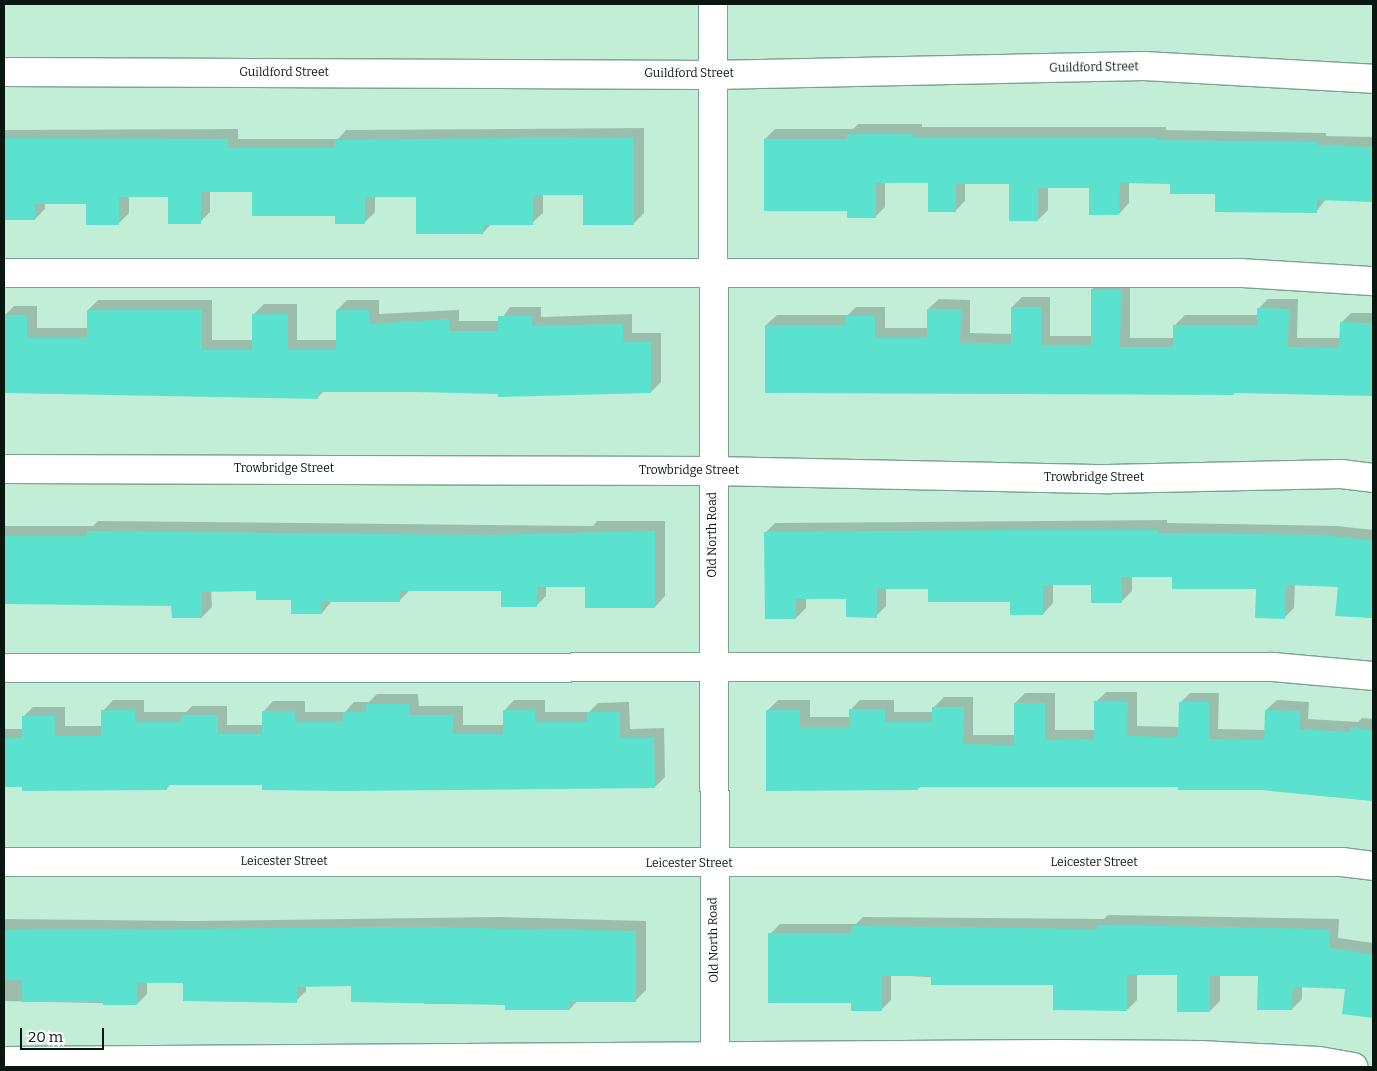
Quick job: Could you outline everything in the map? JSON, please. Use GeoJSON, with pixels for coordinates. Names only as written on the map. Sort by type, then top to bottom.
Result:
{"type":"FeatureCollection","features":[{"type":"Feature","properties":{"kind":"street","name":"Old North Road"},"geometry":{"type":"LineString","coordinates":[[713,4],[712,471],[715,1063]]}},
{"type":"Feature","properties":{"kind":"street","name":"Guildford Street"},"geometry":{"type":"LineString","coordinates":[[4,72],[712,75],[1144,66],[1373,79]]}},
{"type":"Feature","properties":{"kind":"street"},"geometry":{"type":"LineString","coordinates":[[4,273],[1241,273],[1373,281]]}},
{"type":"Feature","properties":{"kind":"street","name":"Trowbridge Street"},"geometry":{"type":"LineString","coordinates":[[4,469],[712,471],[1108,479],[1341,474],[1373,478]]}},
{"type":"Feature","properties":{"kind":"street"},"geometry":{"type":"LineString","coordinates":[[4,668],[1273,667],[1373,676]]}},
{"type":"Feature","properties":{"kind":"street","name":"Leicester Street"},"geometry":{"type":"LineString","coordinates":[[4,862],[713,864],[1342,862],[1373,866]]}},
{"type":"Feature","properties":{"kind":"street"},"geometry":{"type":"LineString","coordinates":[[4,1061],[715,1063],[1061,1054],[1199,1055],[1319,1061],[1353,1067]]}},
{"type":"Feature","properties":{"kind":"building"},"geometry":{"type":"Polygon","coordinates":[[[847,134],[913,134],[913,137],[1156,137],[1156,140],[1317,142],[1317,145],[1373,147],[1373,202],[1317,200],[1317,213],[1215,212],[1215,194],[1170,194],[1170,184],[1120,183],[1119,215],[1089,215],[1089,188],[1038,188],[1038,221],[1009,221],[1009,184],[956,184],[956,212],[928,212],[928,183],[876,183],[876,218],[847,218],[847,211],[764,211],[764,139],[847,139],[847,134]]]}},
{"type":"Feature","properties":{"kind":"building"},"geometry":{"type":"Polygon","coordinates":[[[634,137],[634,225],[583,225],[583,195],[533,195],[533,225],[483,225],[483,234],[416,234],[416,197],[365,197],[365,224],[335,224],[335,216],[252,216],[252,192],[201,192],[201,224],[168,224],[168,197],[119,197],[119,225],[86,225],[86,204],[35,204],[35,220],[4,220],[4,138],[228,139],[228,148],[335,148],[335,140],[634,137]]]}},
{"type":"Feature","properties":{"kind":"building"},"geometry":{"type":"Polygon","coordinates":[[[1091,289],[1121,289],[1120,347],[1173,347],[1173,325],[1257,325],[1257,308],[1289,309],[1288,347],[1339,348],[1340,322],[1371,323],[1373,396],[1234,393],[1234,395],[765,393],[765,325],[845,325],[845,316],[875,316],[875,338],[927,338],[927,309],[961,309],[960,343],[1011,344],[1011,307],[1041,307],[1041,346],[1091,345],[1091,289]]]}},
{"type":"Feature","properties":{"kind":"building"},"geometry":{"type":"Polygon","coordinates":[[[87,310],[202,310],[202,350],[252,350],[252,314],[288,314],[288,350],[336,350],[336,310],[369,310],[369,324],[449,319],[449,331],[498,331],[498,316],[532,316],[532,326],[623,324],[623,342],[651,342],[651,393],[498,397],[498,394],[318,392],[318,399],[4,393],[4,315],[27,315],[27,338],[87,338],[87,310]]]}},
{"type":"Feature","properties":{"kind":"building"},"geometry":{"type":"Polygon","coordinates":[[[1158,530],[1158,533],[1326,535],[1373,541],[1373,618],[1335,616],[1338,587],[1286,585],[1285,619],[1255,618],[1256,589],[1172,589],[1172,577],[1122,577],[1122,603],[1091,603],[1091,585],[1043,585],[1043,615],[1010,615],[1010,602],[928,602],[928,589],[877,589],[877,618],[846,617],[846,599],[796,599],[796,619],[765,619],[764,532],[1158,530]]]}},
{"type":"Feature","properties":{"kind":"building"},"geometry":{"type":"Polygon","coordinates":[[[87,531],[486,535],[655,531],[655,608],[585,608],[585,587],[537,587],[537,607],[501,607],[501,591],[400,591],[400,602],[322,602],[322,614],[291,614],[291,600],[256,600],[256,591],[202,592],[202,618],[172,618],[171,606],[5,604],[5,536],[87,536],[87,531]]]}},
{"type":"Feature","properties":{"kind":"building"},"geometry":{"type":"Polygon","coordinates":[[[1094,701],[1128,702],[1127,736],[1178,737],[1179,702],[1209,702],[1209,739],[1264,740],[1265,710],[1300,711],[1299,729],[1351,732],[1351,727],[1373,730],[1373,801],[1261,790],[1178,790],[1178,787],[918,787],[918,790],[766,791],[766,710],[800,710],[800,727],[849,727],[849,709],[885,709],[885,722],[932,722],[932,707],[964,707],[963,744],[1014,745],[1014,703],[1045,703],[1045,740],[1094,739],[1094,701]]]}},
{"type":"Feature","properties":{"kind":"building"},"geometry":{"type":"Polygon","coordinates":[[[366,704],[409,704],[409,715],[453,715],[453,734],[503,734],[503,710],[535,710],[535,722],[587,722],[587,712],[620,712],[620,738],[654,738],[655,788],[343,791],[262,790],[262,785],[167,785],[167,790],[22,791],[22,787],[4,787],[4,738],[22,738],[22,716],[55,716],[55,736],[101,736],[101,710],[135,710],[135,722],[181,722],[181,715],[218,715],[218,734],[262,734],[262,711],[295,711],[295,722],[343,722],[343,712],[366,712],[366,704]]]}},
{"type":"Feature","properties":{"kind":"building"},"geometry":{"type":"Polygon","coordinates":[[[1097,925],[1329,929],[1329,948],[1373,954],[1373,1018],[1342,1014],[1345,989],[1293,987],[1292,1010],[1257,1010],[1258,976],[1210,976],[1210,1012],[1177,1012],[1177,975],[1127,975],[1127,1011],[1053,1010],[1053,985],[931,985],[931,976],[882,976],[882,1011],[851,1011],[851,1003],[768,1003],[768,933],[851,933],[852,926],[1097,929],[1097,925]]]}},
{"type":"Feature","properties":{"kind":"building"},"geometry":{"type":"Polygon","coordinates":[[[423,927],[636,931],[636,1002],[570,1002],[570,1010],[505,1010],[505,1005],[351,1002],[351,986],[297,987],[297,1003],[183,1001],[183,983],[137,983],[137,1005],[103,1005],[103,1002],[22,1002],[22,980],[4,980],[4,930],[423,927]]]}}]}
